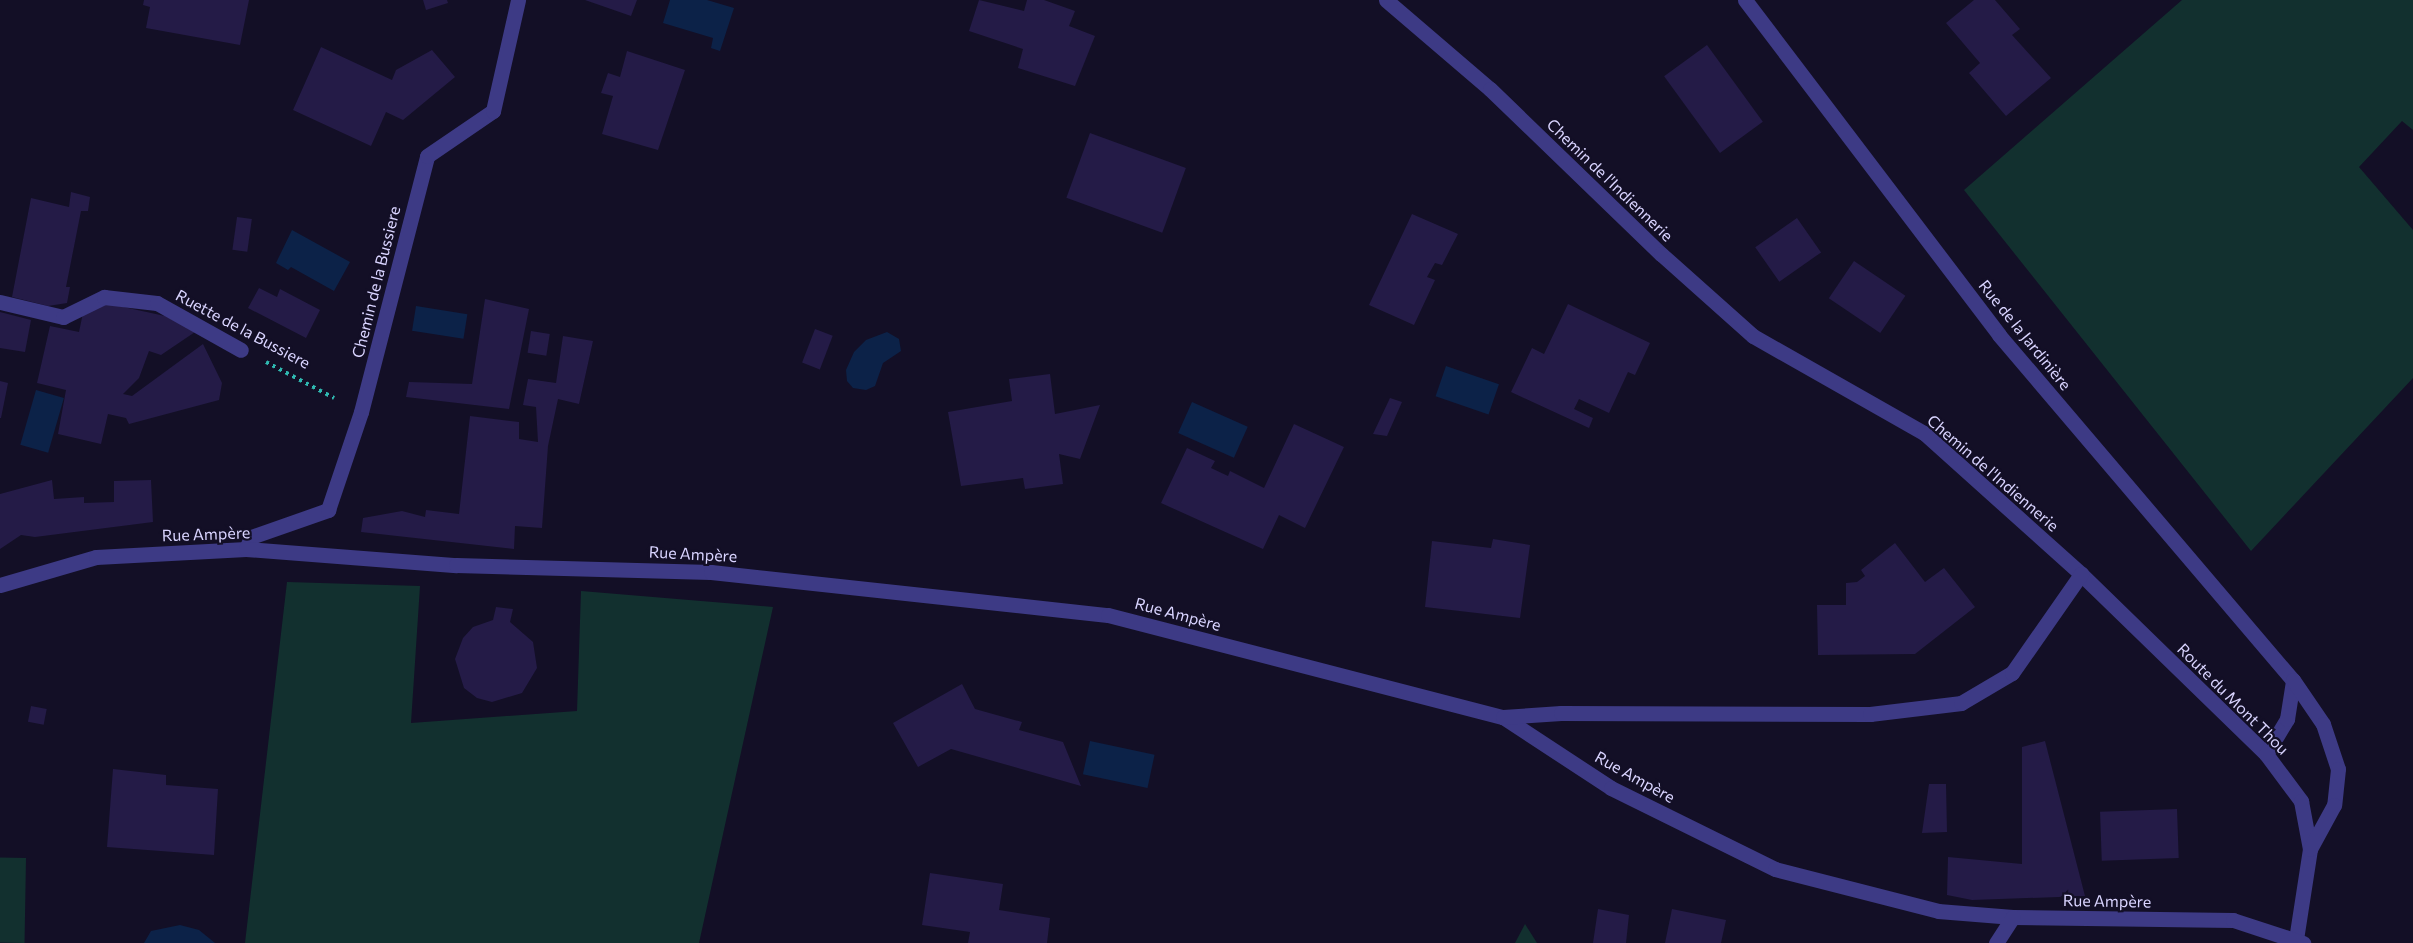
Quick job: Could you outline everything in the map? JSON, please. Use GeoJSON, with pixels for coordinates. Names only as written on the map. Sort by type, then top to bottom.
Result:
{"type":"FeatureCollection","features":[{"type":"Feature","properties":{"kind":"street","name":"Chemin de la Bussiere"},"geometry":{"type":"LineString","coordinates":[[246,549],[251,537],[328,510],[361,412],[427,156],[493,111],[518,0]]}},
{"type":"Feature","properties":{"kind":"street","name":"Chemin de l'Indiennerie"},"geometry":{"type":"LineString","coordinates":[[1386,0],[1490,88],[1661,254],[1753,336],[1924,433],[2081,574]]}},
{"type":"Feature","properties":{"kind":"street","name":"Rue de la Jardinière"},"geometry":{"type":"LineString","coordinates":[[1745,0],[1999,335],[2293,680],[2323,724],[2338,769],[2334,806],[2310,849]]}},
{"type":"Feature","properties":{"kind":"street","name":"Ruette de la Bussiere"},"geometry":{"type":"LineString","coordinates":[[0,302],[63,317],[104,297],[157,303],[241,350]]}},
{"type":"Feature","properties":{"kind":"street","name":"Rue Ampère"},"geometry":{"type":"LineString","coordinates":[[0,585],[96,557],[246,549],[456,566],[711,572],[1108,615],[1503,717],[1611,788],[1775,869],[1938,911],[2013,917],[2233,920],[2299,941]]}},
{"type":"Feature","properties":{"kind":"street"},"geometry":{"type":"LineString","coordinates":[[1503,717],[1561,713],[1870,714],[1960,703],[2012,673],[2081,574]]}},
{"type":"Feature","properties":{"kind":"street","name":"Route du Mont Thou"},"geometry":{"type":"LineString","coordinates":[[2081,574],[2265,754],[2301,801],[2310,849],[2299,941]]}},
{"type":"Feature","properties":{"kind":"street"},"geometry":{"type":"LineString","coordinates":[[2265,754],[2287,719],[2293,680]]}},
{"type":"Feature","properties":{"kind":"street"},"geometry":{"type":"LineString","coordinates":[[1996,943],[2013,917]]}},
{"type":"Feature","properties":{"kind":"path","name":"Ruette de la Bussiere"},"geometry":{"type":"LineString","coordinates":[[241,350],[361,412]]}},
{"type":"Feature","properties":{"kind":"green space"},"geometry":{"type":"Polygon","coordinates":[[[2182,0],[2413,0],[2413,130],[2402,121],[2359,167],[2413,230],[2413,378],[2251,551],[1964,190],[2182,0]]]}},
{"type":"Feature","properties":{"kind":"green space"},"geometry":{"type":"Polygon","coordinates":[[[287,582],[420,586],[411,723],[577,711],[581,591],[773,607],[699,943],[245,943],[287,582]]]}},
{"type":"Feature","properties":{"kind":"green space"},"geometry":{"type":"Polygon","coordinates":[[[0,858],[26,858],[25,943],[0,943],[0,858]]]}},
{"type":"Feature","properties":{"kind":"green space"},"geometry":{"type":"Polygon","coordinates":[[[1525,924],[1537,943],[1515,943],[1525,924]]]}},
{"type":"Feature","properties":{"kind":"water"},"geometry":{"type":"Polygon","coordinates":[[[670,0],[707,0],[734,8],[720,51],[711,48],[713,38],[663,23],[670,0]]]}},
{"type":"Feature","properties":{"kind":"water"},"geometry":{"type":"Polygon","coordinates":[[[292,230],[350,262],[334,291],[291,267],[288,270],[276,263],[292,230]]]}},
{"type":"Feature","properties":{"kind":"water"},"geometry":{"type":"Polygon","coordinates":[[[416,306],[467,314],[463,339],[412,331],[416,306]]]}},
{"type":"Feature","properties":{"kind":"water"},"geometry":{"type":"Polygon","coordinates":[[[887,332],[899,339],[901,351],[883,363],[875,386],[866,390],[853,388],[847,381],[846,370],[854,352],[866,340],[887,332]]]}},
{"type":"Feature","properties":{"kind":"water"},"geometry":{"type":"Polygon","coordinates":[[[1446,366],[1499,384],[1489,414],[1436,396],[1446,366]]]}},
{"type":"Feature","properties":{"kind":"water"},"geometry":{"type":"Polygon","coordinates":[[[36,390],[64,398],[48,453],[20,445],[36,390]]]}},
{"type":"Feature","properties":{"kind":"water"},"geometry":{"type":"Polygon","coordinates":[[[1192,402],[1248,427],[1234,458],[1178,433],[1192,402]]]}},
{"type":"Feature","properties":{"kind":"water"},"geometry":{"type":"Polygon","coordinates":[[[1090,741],[1155,755],[1147,788],[1083,774],[1090,741]]]}},
{"type":"Feature","properties":{"kind":"water"},"geometry":{"type":"Polygon","coordinates":[[[180,925],[199,930],[215,943],[144,943],[151,931],[180,925]]]}},
{"type":"Feature","properties":{"kind":"building"},"geometry":{"type":"Polygon","coordinates":[[[144,0],[249,0],[240,45],[146,28],[150,7],[143,5],[144,0]]]}},
{"type":"Feature","properties":{"kind":"building"},"geometry":{"type":"Polygon","coordinates":[[[423,0],[447,0],[448,3],[426,10],[423,0]]]}},
{"type":"Feature","properties":{"kind":"building"},"geometry":{"type":"Polygon","coordinates":[[[585,0],[637,0],[631,16],[585,0]]]}},
{"type":"Feature","properties":{"kind":"building"},"geometry":{"type":"Polygon","coordinates":[[[979,0],[1024,11],[1027,0],[1044,0],[1075,11],[1069,26],[1095,36],[1075,86],[1018,68],[1023,49],[969,31],[979,0]]]}},
{"type":"Feature","properties":{"kind":"building"},"geometry":{"type":"Polygon","coordinates":[[[1974,0],[1995,0],[2020,29],[2012,35],[2051,78],[2006,116],[1969,73],[1980,63],[1946,23],[1974,0]]]}},
{"type":"Feature","properties":{"kind":"building"},"geometry":{"type":"Polygon","coordinates":[[[1707,45],[1763,122],[1720,153],[1664,76],[1707,45]]]}},
{"type":"Feature","properties":{"kind":"building"},"geometry":{"type":"Polygon","coordinates":[[[321,47],[392,80],[396,70],[432,50],[455,77],[403,120],[386,112],[371,146],[293,110],[321,47]]]}},
{"type":"Feature","properties":{"kind":"building"},"geometry":{"type":"Polygon","coordinates":[[[627,51],[685,70],[658,150],[602,134],[613,96],[601,93],[608,73],[620,77],[627,51]]]}},
{"type":"Feature","properties":{"kind":"building"},"geometry":{"type":"Polygon","coordinates":[[[1090,133],[1186,168],[1162,233],[1066,198],[1090,133]]]}},
{"type":"Feature","properties":{"kind":"building"},"geometry":{"type":"Polygon","coordinates":[[[71,192],[90,197],[88,211],[81,211],[66,287],[70,287],[67,303],[48,306],[12,297],[31,198],[69,207],[71,192]]]}},
{"type":"Feature","properties":{"kind":"building"},"geometry":{"type":"Polygon","coordinates":[[[1412,214],[1458,234],[1442,265],[1435,263],[1427,277],[1435,280],[1414,325],[1369,305],[1412,214]]]}},
{"type":"Feature","properties":{"kind":"building"},"geometry":{"type":"Polygon","coordinates":[[[237,217],[252,219],[247,252],[232,250],[237,217]]]}},
{"type":"Feature","properties":{"kind":"building"},"geometry":{"type":"Polygon","coordinates":[[[1797,218],[1821,252],[1779,282],[1755,247],[1797,218]]]}},
{"type":"Feature","properties":{"kind":"building"},"geometry":{"type":"Polygon","coordinates":[[[1854,261],[1905,296],[1880,333],[1829,298],[1854,261]]]}},
{"type":"Feature","properties":{"kind":"building"},"geometry":{"type":"Polygon","coordinates":[[[259,288],[277,297],[280,289],[320,310],[306,338],[248,308],[259,288]]]}},
{"type":"Feature","properties":{"kind":"building"},"geometry":{"type":"Polygon","coordinates":[[[485,299],[529,309],[509,409],[406,397],[409,382],[472,384],[485,299]]]}},
{"type":"Feature","properties":{"kind":"building"},"geometry":{"type":"Polygon","coordinates":[[[105,303],[165,316],[195,332],[161,355],[149,351],[139,378],[123,394],[132,396],[203,344],[222,383],[219,400],[129,424],[126,418],[108,414],[101,444],[58,434],[66,390],[37,383],[50,326],[79,332],[84,308],[105,303]]]}},
{"type":"Feature","properties":{"kind":"building"},"geometry":{"type":"Polygon","coordinates":[[[1568,304],[1650,343],[1635,375],[1628,372],[1609,413],[1579,399],[1574,409],[1593,418],[1589,428],[1511,392],[1532,348],[1544,354],[1568,304]]]}},
{"type":"Feature","properties":{"kind":"building"},"geometry":{"type":"Polygon","coordinates":[[[0,312],[31,320],[25,352],[0,348],[0,312]]]}},
{"type":"Feature","properties":{"kind":"building"},"geometry":{"type":"Polygon","coordinates":[[[815,329],[833,336],[820,369],[802,363],[815,329]]]}},
{"type":"Feature","properties":{"kind":"building"},"geometry":{"type":"Polygon","coordinates":[[[531,331],[550,334],[546,356],[528,353],[531,331]]]}},
{"type":"Feature","properties":{"kind":"building"},"geometry":{"type":"Polygon","coordinates":[[[563,336],[593,341],[579,404],[558,399],[548,446],[542,528],[515,526],[514,549],[361,532],[363,518],[402,511],[425,517],[426,510],[459,514],[470,416],[519,422],[519,439],[538,442],[536,407],[523,405],[528,379],[556,383],[563,336]]]}},
{"type":"Feature","properties":{"kind":"building"},"geometry":{"type":"Polygon","coordinates":[[[1050,374],[1055,414],[1100,405],[1080,459],[1059,454],[1063,484],[1025,489],[1023,478],[961,486],[948,412],[1012,401],[1009,379],[1050,374]]]}},
{"type":"Feature","properties":{"kind":"building"},"geometry":{"type":"Polygon","coordinates":[[[0,381],[8,383],[1,418],[0,418],[0,381]]]}},
{"type":"Feature","properties":{"kind":"building"},"geometry":{"type":"Polygon","coordinates":[[[1390,398],[1402,402],[1387,436],[1373,434],[1390,398]]]}},
{"type":"Feature","properties":{"kind":"building"},"geometry":{"type":"Polygon","coordinates":[[[1294,424],[1344,447],[1305,528],[1279,515],[1263,549],[1161,503],[1187,448],[1215,461],[1211,468],[1228,476],[1230,471],[1264,488],[1294,424]]]}},
{"type":"Feature","properties":{"kind":"building"},"geometry":{"type":"Polygon","coordinates":[[[52,480],[54,499],[84,497],[84,503],[114,502],[114,481],[151,480],[153,522],[35,537],[21,535],[0,549],[0,494],[52,480]]]}},
{"type":"Feature","properties":{"kind":"building"},"geometry":{"type":"Polygon","coordinates":[[[1493,539],[1530,545],[1520,618],[1425,607],[1432,541],[1491,548],[1493,539]]]}},
{"type":"Feature","properties":{"kind":"building"},"geometry":{"type":"Polygon","coordinates":[[[1895,543],[1925,582],[1944,568],[1975,607],[1915,654],[1818,655],[1817,605],[1846,605],[1846,583],[1857,582],[1865,576],[1861,570],[1895,543]]]}},
{"type":"Feature","properties":{"kind":"building"},"geometry":{"type":"Polygon","coordinates":[[[496,607],[513,609],[510,622],[533,642],[537,668],[522,693],[492,702],[477,698],[464,688],[455,659],[463,638],[473,627],[493,620],[496,607]]]}},
{"type":"Feature","properties":{"kind":"building"},"geometry":{"type":"Polygon","coordinates":[[[962,684],[975,709],[1022,722],[1019,730],[1063,742],[1081,786],[951,749],[918,767],[893,723],[962,684]]]}},
{"type":"Feature","properties":{"kind":"building"},"geometry":{"type":"Polygon","coordinates":[[[31,706],[47,709],[44,725],[28,722],[31,706]]]}},
{"type":"Feature","properties":{"kind":"building"},"geometry":{"type":"Polygon","coordinates":[[[2045,741],[2085,896],[1972,900],[1947,895],[1948,857],[2022,864],[2022,747],[2045,741]]]}},
{"type":"Feature","properties":{"kind":"building"},"geometry":{"type":"Polygon","coordinates":[[[113,769],[166,775],[166,785],[218,789],[214,855],[107,847],[113,769]]]}},
{"type":"Feature","properties":{"kind":"building"},"geometry":{"type":"Polygon","coordinates":[[[1929,784],[1946,784],[1947,832],[1922,833],[1929,784]]]}},
{"type":"Feature","properties":{"kind":"building"},"geometry":{"type":"Polygon","coordinates":[[[2177,809],[2179,858],[2102,861],[2100,812],[2177,809]]]}},
{"type":"Feature","properties":{"kind":"building"},"geometry":{"type":"Polygon","coordinates":[[[930,873],[1003,884],[999,910],[1050,918],[1047,943],[968,943],[970,932],[922,925],[930,873]]]}},
{"type":"Feature","properties":{"kind":"building"},"geometry":{"type":"Polygon","coordinates":[[[1598,909],[1629,915],[1626,943],[1593,943],[1598,909]]]}},
{"type":"Feature","properties":{"kind":"building"},"geometry":{"type":"Polygon","coordinates":[[[1672,909],[1726,920],[1721,943],[1665,943],[1672,909]]]}}]}
